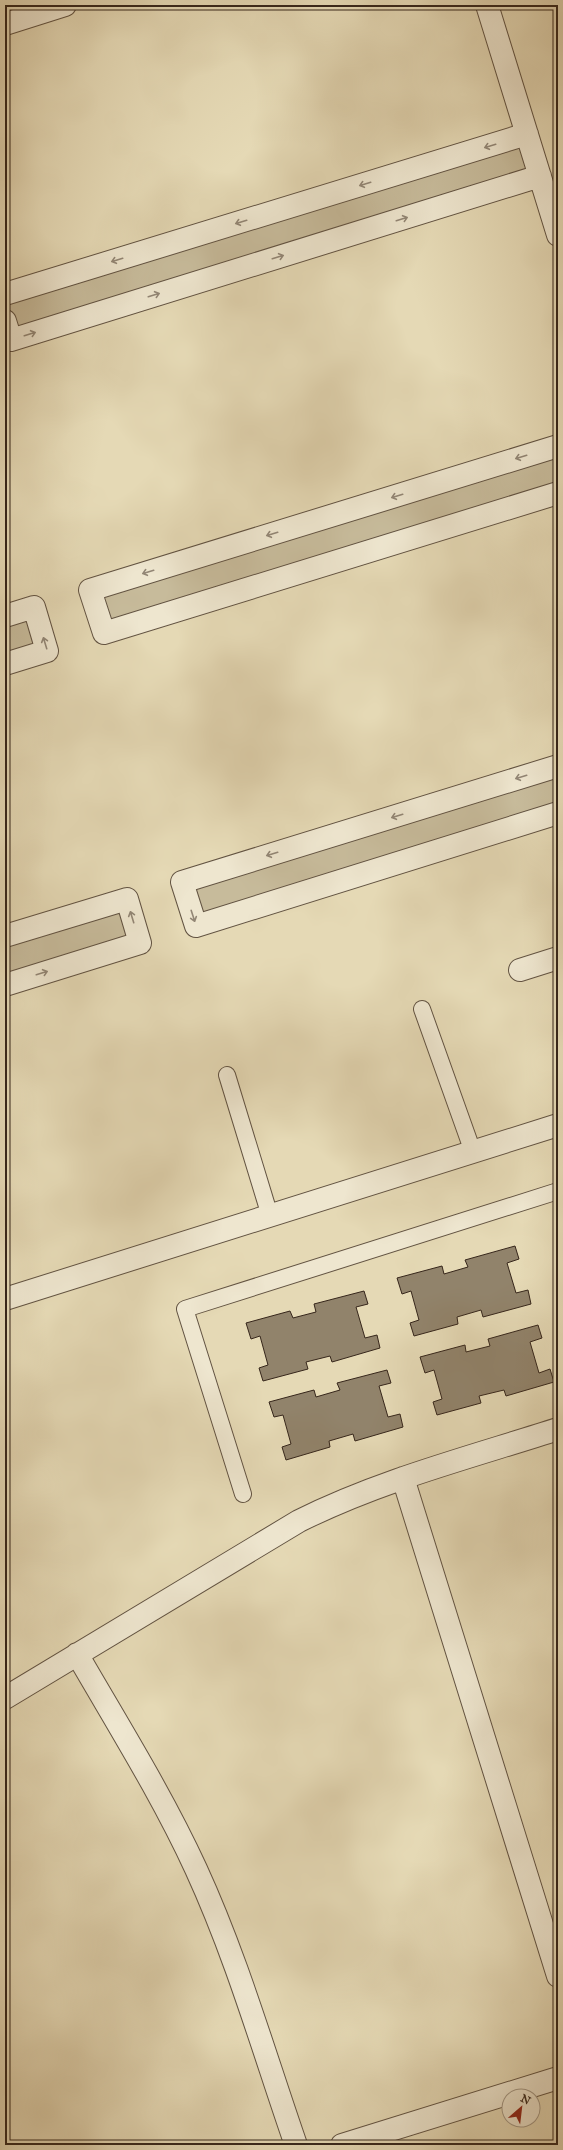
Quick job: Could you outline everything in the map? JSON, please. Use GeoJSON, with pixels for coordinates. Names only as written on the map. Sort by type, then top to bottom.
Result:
{"type":"FeatureCollection","features":[{"type":"Feature","properties":{"kind":"street"},"geometry":{"type":"LineString","coordinates":[[5,24],[65,5]]}},
{"type":"Feature","properties":{"kind":"street"},"geometry":{"type":"LineString","coordinates":[[487,5],[558,235]]}},
{"type":"Feature","properties":{"kind":"street"},"geometry":{"type":"LineString","coordinates":[[5,294],[527,134]]}},
{"type":"Feature","properties":{"kind":"street"},"geometry":{"type":"LineString","coordinates":[[5,321],[11,340],[540,176]]}},
{"type":"Feature","properties":{"kind":"street"},"geometry":{"type":"LineString","coordinates":[[558,446],[90,590],[104,633],[558,492]]}},
{"type":"Feature","properties":{"kind":"street"},"geometry":{"type":"LineString","coordinates":[[5,616],[34,607],[47,651],[5,664]]}},
{"type":"Feature","properties":{"kind":"street"},"geometry":{"type":"LineString","coordinates":[[558,766],[182,882],[196,926],[558,813]]}},
{"type":"Feature","properties":{"kind":"street"},"geometry":{"type":"LineString","coordinates":[[5,936],[126,899],[140,943],[5,985]]}},
{"type":"Feature","properties":{"kind":"street"},"geometry":{"type":"LineString","coordinates":[[520,970],[558,958]]}},
{"type":"Feature","properties":{"kind":"street"},"geometry":{"type":"LineString","coordinates":[[5,1299],[558,1125]]}},
{"type":"Feature","properties":{"kind":"street"},"geometry":{"type":"LineString","coordinates":[[5,1698],[299,1521],[370,1488],[558,1429]]}},
{"type":"Feature","properties":{"kind":"street"},"geometry":{"type":"LineString","coordinates":[[403,1478],[558,1976]]}},
{"type":"Feature","properties":{"kind":"street"},"geometry":{"type":"LineString","coordinates":[[77,1654],[173,1823],[196,1869],[227,1943],[296,2145]]}},
{"type":"Feature","properties":{"kind":"street"},"geometry":{"type":"LineString","coordinates":[[342,2145],[558,2078]]}},
{"type":"Feature","properties":{"kind":"lane"},"geometry":{"type":"LineString","coordinates":[[422,1009],[473,1152]]}},
{"type":"Feature","properties":{"kind":"lane"},"geometry":{"type":"LineString","coordinates":[[227,1075],[270,1216]]}},
{"type":"Feature","properties":{"kind":"lane"},"geometry":{"type":"LineString","coordinates":[[243,1494],[186,1309],[557,1193]]}},
{"type":"Feature","properties":{"kind":"shaded area"},"geometry":{"type":"Polygon","coordinates":[[[5,5],[65,5],[5,24],[5,5]]]}},
{"type":"Feature","properties":{"kind":"shaded area"},"geometry":{"type":"Polygon","coordinates":[[[527,134],[540,176],[11,340],[5,321],[5,294],[527,134]]]}},
{"type":"Feature","properties":{"kind":"shaded area"},"geometry":{"type":"Polygon","coordinates":[[[558,446],[558,493],[104,633],[90,590],[558,446]]]}},
{"type":"Feature","properties":{"kind":"shaded area"},"geometry":{"type":"Polygon","coordinates":[[[34,607],[47,651],[5,664],[5,616],[34,607]]]}},
{"type":"Feature","properties":{"kind":"shaded area"},"geometry":{"type":"Polygon","coordinates":[[[558,766],[558,813],[196,926],[182,882],[558,766]]]}},
{"type":"Feature","properties":{"kind":"shaded area"},"geometry":{"type":"Polygon","coordinates":[[[127,899],[140,943],[5,985],[5,936],[127,899]]]}},
{"type":"Feature","properties":{"kind":"building"},"geometry":{"type":"Polygon","coordinates":[[[515,1246],[519,1259],[507,1263],[516,1293],[528,1290],[531,1304],[483,1317],[481,1310],[457,1317],[458,1324],[414,1336],[410,1323],[419,1320],[411,1291],[402,1294],[397,1278],[442,1266],[444,1274],[468,1267],[465,1260],[515,1246]]]}},
{"type":"Feature","properties":{"kind":"building"},"geometry":{"type":"Polygon","coordinates":[[[364,1291],[368,1304],[356,1307],[365,1338],[377,1335],[380,1348],[332,1362],[330,1356],[306,1362],[308,1369],[263,1381],[259,1368],[268,1365],[260,1336],[251,1339],[246,1323],[290,1311],[293,1318],[316,1312],[314,1304],[364,1291]]]}},
{"type":"Feature","properties":{"kind":"building"},"geometry":{"type":"Polygon","coordinates":[[[538,1325],[542,1338],[530,1342],[539,1373],[550,1369],[554,1382],[506,1396],[504,1390],[479,1396],[481,1403],[437,1415],[433,1402],[442,1399],[434,1370],[425,1373],[420,1357],[465,1345],[466,1352],[490,1346],[488,1339],[538,1325]]]}},
{"type":"Feature","properties":{"kind":"building"},"geometry":{"type":"Polygon","coordinates":[[[387,1370],[391,1383],[379,1386],[388,1417],[400,1414],[403,1427],[355,1441],[353,1434],[329,1441],[330,1447],[286,1460],[282,1447],[291,1444],[283,1415],[274,1417],[269,1402],[314,1390],[316,1397],[340,1390],[337,1383],[387,1370]]]}}]}
